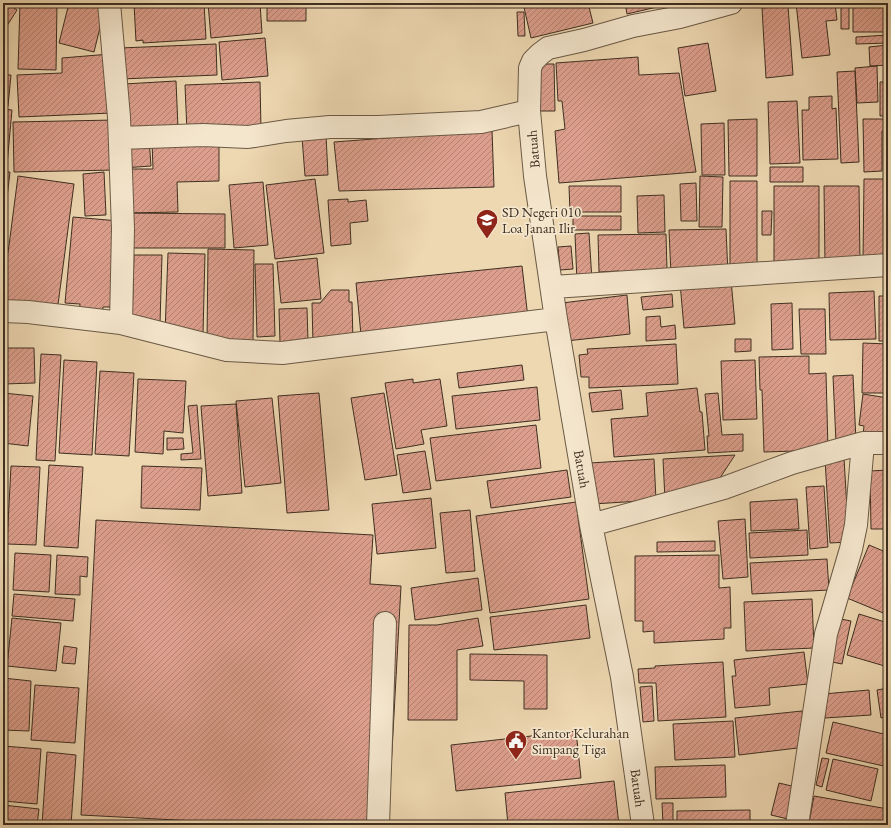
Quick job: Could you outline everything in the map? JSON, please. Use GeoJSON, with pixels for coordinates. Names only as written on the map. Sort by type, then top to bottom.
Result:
{"type":"FeatureCollection","features":[{"type":"Feature","properties":{"kind":"street"},"geometry":{"type":"LineString","coordinates":[[109,3],[120,138],[122,229],[121,323]]}},
{"type":"Feature","properties":{"kind":"street","name":"Batuah"},"geometry":{"type":"LineString","coordinates":[[643,825],[622,677],[591,525],[556,319],[553,287],[535,176],[529,111],[530,68],[533,61],[548,48],[584,40],[633,26],[680,17],[731,3]]}},
{"type":"Feature","properties":{"kind":"street"},"geometry":{"type":"LineString","coordinates":[[120,138],[203,135],[248,137],[286,130],[330,127],[378,127],[481,122],[529,111]]}},
{"type":"Feature","properties":{"kind":"street"},"geometry":{"type":"LineString","coordinates":[[553,287],[888,265]]}},
{"type":"Feature","properties":{"kind":"street"},"geometry":{"type":"LineString","coordinates":[[3,311],[28,312],[121,323],[227,350],[282,353],[556,319]]}},
{"type":"Feature","properties":{"kind":"street"},"geometry":{"type":"LineString","coordinates":[[591,525],[724,488],[792,463],[863,442],[888,443]]}},
{"type":"Feature","properties":{"kind":"street"},"geometry":{"type":"LineString","coordinates":[[797,825],[826,634],[851,549],[856,525],[863,442]]}},
{"type":"Feature","properties":{"kind":"street"},"geometry":{"type":"LineString","coordinates":[[378,825],[385,623]]}},
{"type":"Feature","properties":{"kind":"building"},"geometry":{"type":"Polygon","coordinates":[[[3,3],[7,3],[17,10],[3,32],[3,3]]]}},
{"type":"Feature","properties":{"kind":"building"},"geometry":{"type":"Polygon","coordinates":[[[20,3],[57,3],[56,70],[18,69],[20,3]]]}},
{"type":"Feature","properties":{"kind":"building"},"geometry":{"type":"Polygon","coordinates":[[[69,3],[106,3],[94,52],[59,43],[69,3]]]}},
{"type":"Feature","properties":{"kind":"building"},"geometry":{"type":"Polygon","coordinates":[[[204,3],[206,39],[143,43],[143,40],[136,41],[134,4],[204,3]]]}},
{"type":"Feature","properties":{"kind":"building"},"geometry":{"type":"Polygon","coordinates":[[[208,3],[260,3],[262,33],[211,38],[208,3]]]}},
{"type":"Feature","properties":{"kind":"building"},"geometry":{"type":"Polygon","coordinates":[[[267,3],[306,3],[306,21],[267,21],[267,3]]]}},
{"type":"Feature","properties":{"kind":"building"},"geometry":{"type":"Polygon","coordinates":[[[523,3],[588,3],[593,23],[531,38],[523,3]]]}},
{"type":"Feature","properties":{"kind":"building"},"geometry":{"type":"Polygon","coordinates":[[[607,3],[619,3],[619,4],[609,7],[607,3]]]}},
{"type":"Feature","properties":{"kind":"building"},"geometry":{"type":"Polygon","coordinates":[[[625,3],[674,3],[627,14],[625,3]]]}},
{"type":"Feature","properties":{"kind":"building"},"geometry":{"type":"Polygon","coordinates":[[[796,3],[835,3],[837,20],[826,21],[830,55],[802,58],[796,3]]]}},
{"type":"Feature","properties":{"kind":"building"},"geometry":{"type":"Polygon","coordinates":[[[841,3],[849,3],[849,29],[841,29],[841,3]]]}},
{"type":"Feature","properties":{"kind":"building"},"geometry":{"type":"Polygon","coordinates":[[[853,3],[888,3],[888,32],[853,32],[853,3]]]}},
{"type":"Feature","properties":{"kind":"building"},"geometry":{"type":"Polygon","coordinates":[[[788,6],[793,75],[766,78],[762,8],[788,6]]]}},
{"type":"Feature","properties":{"kind":"building"},"geometry":{"type":"Polygon","coordinates":[[[517,12],[524,12],[525,36],[518,36],[517,12]]]}},
{"type":"Feature","properties":{"kind":"building"},"geometry":{"type":"Polygon","coordinates":[[[888,35],[888,43],[856,44],[856,37],[888,35]]]}},
{"type":"Feature","properties":{"kind":"building"},"geometry":{"type":"Polygon","coordinates":[[[265,38],[268,76],[222,80],[219,42],[265,38]]]}},
{"type":"Feature","properties":{"kind":"building"},"geometry":{"type":"Polygon","coordinates":[[[708,43],[716,91],[685,96],[678,48],[708,43]]]}},
{"type":"Feature","properties":{"kind":"building"},"geometry":{"type":"Polygon","coordinates":[[[216,44],[217,75],[121,79],[120,48],[216,44]]]}},
{"type":"Feature","properties":{"kind":"building"},"geometry":{"type":"Polygon","coordinates":[[[888,45],[888,65],[870,66],[869,47],[888,45]]]}},
{"type":"Feature","properties":{"kind":"building"},"geometry":{"type":"Polygon","coordinates":[[[110,54],[112,113],[19,117],[17,75],[62,73],[62,58],[110,54]]]}},
{"type":"Feature","properties":{"kind":"building"},"geometry":{"type":"Polygon","coordinates":[[[638,57],[639,75],[679,73],[696,172],[559,183],[555,131],[565,129],[562,101],[558,101],[556,63],[638,57]]]}},
{"type":"Feature","properties":{"kind":"building"},"geometry":{"type":"Polygon","coordinates":[[[537,64],[554,64],[555,111],[537,111],[537,64]]]}},
{"type":"Feature","properties":{"kind":"building"},"geometry":{"type":"Polygon","coordinates":[[[877,66],[878,102],[857,103],[855,68],[877,66]]]}},
{"type":"Feature","properties":{"kind":"building"},"geometry":{"type":"Polygon","coordinates":[[[855,71],[859,162],[841,163],[837,72],[855,71]]]}},
{"type":"Feature","properties":{"kind":"building"},"geometry":{"type":"Polygon","coordinates":[[[3,75],[11,75],[8,106],[3,105],[3,75]]]}},
{"type":"Feature","properties":{"kind":"building"},"geometry":{"type":"Polygon","coordinates":[[[176,81],[178,128],[126,127],[124,84],[176,81]]]}},
{"type":"Feature","properties":{"kind":"building"},"geometry":{"type":"Polygon","coordinates":[[[260,82],[261,129],[187,132],[185,85],[260,82]]]}},
{"type":"Feature","properties":{"kind":"building"},"geometry":{"type":"Polygon","coordinates":[[[880,82],[888,82],[888,116],[880,116],[880,82]]]}},
{"type":"Feature","properties":{"kind":"building"},"geometry":{"type":"Polygon","coordinates":[[[832,96],[832,109],[836,108],[838,159],[803,160],[802,110],[809,110],[809,97],[832,96]]]}},
{"type":"Feature","properties":{"kind":"building"},"geometry":{"type":"Polygon","coordinates":[[[797,101],[800,163],[770,164],[768,102],[797,101]]]}},
{"type":"Feature","properties":{"kind":"building"},"geometry":{"type":"Polygon","coordinates":[[[3,109],[12,110],[7,165],[3,165],[3,109]]]}},
{"type":"Feature","properties":{"kind":"building"},"geometry":{"type":"Polygon","coordinates":[[[757,119],[757,176],[729,176],[728,120],[757,119]]]}},
{"type":"Feature","properties":{"kind":"building"},"geometry":{"type":"Polygon","coordinates":[[[863,119],[887,119],[887,131],[882,131],[882,171],[864,172],[863,119]]]}},
{"type":"Feature","properties":{"kind":"building"},"geometry":{"type":"Polygon","coordinates":[[[115,120],[116,170],[14,172],[13,122],[115,120]]]}},
{"type":"Feature","properties":{"kind":"building"},"geometry":{"type":"Polygon","coordinates":[[[724,123],[725,175],[702,175],[701,124],[724,123]]]}},
{"type":"Feature","properties":{"kind":"building"},"geometry":{"type":"Polygon","coordinates":[[[492,130],[494,187],[339,191],[334,142],[492,130]]]}},
{"type":"Feature","properties":{"kind":"building"},"geometry":{"type":"Polygon","coordinates":[[[885,134],[888,134],[888,162],[886,162],[885,134]]]}},
{"type":"Feature","properties":{"kind":"building"},"geometry":{"type":"Polygon","coordinates":[[[326,135],[328,175],[305,176],[302,137],[326,135]]]}},
{"type":"Feature","properties":{"kind":"building"},"geometry":{"type":"Polygon","coordinates":[[[149,138],[151,166],[123,168],[122,139],[149,138]]]}},
{"type":"Feature","properties":{"kind":"building"},"geometry":{"type":"Polygon","coordinates":[[[219,140],[219,181],[177,182],[178,212],[127,213],[127,169],[153,169],[152,141],[219,140]]]}},
{"type":"Feature","properties":{"kind":"building"},"geometry":{"type":"Polygon","coordinates":[[[770,167],[803,167],[803,182],[770,182],[770,167]]]}},
{"type":"Feature","properties":{"kind":"building"},"geometry":{"type":"Polygon","coordinates":[[[3,172],[10,172],[3,232],[3,172]]]}},
{"type":"Feature","properties":{"kind":"building"},"geometry":{"type":"Polygon","coordinates":[[[104,172],[106,215],[85,216],[83,174],[104,172]]]}},
{"type":"Feature","properties":{"kind":"building"},"geometry":{"type":"Polygon","coordinates":[[[18,176],[74,184],[57,312],[3,305],[3,252],[8,253],[18,176]]]}},
{"type":"Feature","properties":{"kind":"building"},"geometry":{"type":"Polygon","coordinates":[[[700,176],[723,177],[722,227],[699,227],[700,176]]]}},
{"type":"Feature","properties":{"kind":"building"},"geometry":{"type":"Polygon","coordinates":[[[315,179],[324,253],[275,259],[266,185],[315,179]]]}},
{"type":"Feature","properties":{"kind":"building"},"geometry":{"type":"Polygon","coordinates":[[[864,179],[888,179],[888,260],[863,260],[864,179]]]}},
{"type":"Feature","properties":{"kind":"building"},"geometry":{"type":"Polygon","coordinates":[[[730,181],[757,181],[757,269],[730,269],[730,181]]]}},
{"type":"Feature","properties":{"kind":"building"},"geometry":{"type":"Polygon","coordinates":[[[263,182],[268,245],[234,248],[229,185],[263,182]]]}},
{"type":"Feature","properties":{"kind":"building"},"geometry":{"type":"Polygon","coordinates":[[[696,183],[697,221],[681,221],[680,184],[696,183]]]}},
{"type":"Feature","properties":{"kind":"building"},"geometry":{"type":"Polygon","coordinates":[[[569,186],[621,186],[621,212],[570,212],[569,186]]]}},
{"type":"Feature","properties":{"kind":"building"},"geometry":{"type":"Polygon","coordinates":[[[774,186],[819,186],[819,267],[774,267],[774,186]]]}},
{"type":"Feature","properties":{"kind":"building"},"geometry":{"type":"Polygon","coordinates":[[[824,186],[859,186],[860,264],[825,264],[824,186]]]}},
{"type":"Feature","properties":{"kind":"building"},"geometry":{"type":"Polygon","coordinates":[[[664,195],[665,232],[638,233],[637,196],[664,195]]]}},
{"type":"Feature","properties":{"kind":"building"},"geometry":{"type":"Polygon","coordinates":[[[348,199],[348,202],[366,200],[368,221],[350,223],[351,244],[331,246],[328,200],[348,199]]]}},
{"type":"Feature","properties":{"kind":"building"},"geometry":{"type":"Polygon","coordinates":[[[762,211],[772,211],[771,235],[762,235],[762,211]]]}},
{"type":"Feature","properties":{"kind":"building"},"geometry":{"type":"Polygon","coordinates":[[[126,213],[225,214],[225,248],[126,248],[126,213]]]}},
{"type":"Feature","properties":{"kind":"building"},"geometry":{"type":"Polygon","coordinates":[[[573,216],[621,216],[621,230],[573,230],[573,216]]]}},
{"type":"Feature","properties":{"kind":"building"},"geometry":{"type":"Polygon","coordinates":[[[73,217],[119,221],[111,307],[103,307],[102,318],[79,315],[80,304],[65,303],[73,217]]]}},
{"type":"Feature","properties":{"kind":"building"},"geometry":{"type":"Polygon","coordinates":[[[726,229],[728,274],[671,275],[669,230],[726,229]]]}},
{"type":"Feature","properties":{"kind":"building"},"geometry":{"type":"Polygon","coordinates":[[[589,233],[592,281],[577,282],[575,234],[589,233]]]}},
{"type":"Feature","properties":{"kind":"building"},"geometry":{"type":"Polygon","coordinates":[[[666,234],[667,270],[619,279],[619,271],[599,272],[598,235],[666,234]]]}},
{"type":"Feature","properties":{"kind":"building"},"geometry":{"type":"Polygon","coordinates":[[[571,246],[573,269],[560,270],[558,247],[571,246]]]}},
{"type":"Feature","properties":{"kind":"building"},"geometry":{"type":"Polygon","coordinates":[[[208,249],[254,250],[253,344],[207,343],[208,249]]]}},
{"type":"Feature","properties":{"kind":"building"},"geometry":{"type":"Polygon","coordinates":[[[168,253],[205,254],[203,334],[165,333],[168,253]]]}},
{"type":"Feature","properties":{"kind":"building"},"geometry":{"type":"Polygon","coordinates":[[[134,255],[162,255],[160,324],[132,323],[134,255]]]}},
{"type":"Feature","properties":{"kind":"building"},"geometry":{"type":"Polygon","coordinates":[[[317,258],[321,299],[281,303],[277,262],[317,258]]]}},
{"type":"Feature","properties":{"kind":"building"},"geometry":{"type":"Polygon","coordinates":[[[255,264],[273,264],[275,336],[257,337],[255,264]]]}},
{"type":"Feature","properties":{"kind":"building"},"geometry":{"type":"Polygon","coordinates":[[[522,266],[528,318],[361,335],[356,283],[522,266]]]}},
{"type":"Feature","properties":{"kind":"building"},"geometry":{"type":"Polygon","coordinates":[[[731,280],[735,324],[684,328],[680,283],[731,280]]]}},
{"type":"Feature","properties":{"kind":"building"},"geometry":{"type":"Polygon","coordinates":[[[331,290],[349,290],[349,302],[352,302],[353,342],[313,344],[312,303],[320,303],[331,290]]]}},
{"type":"Feature","properties":{"kind":"building"},"geometry":{"type":"Polygon","coordinates":[[[874,291],[876,339],[830,340],[829,293],[874,291]]]}},
{"type":"Feature","properties":{"kind":"building"},"geometry":{"type":"Polygon","coordinates":[[[672,294],[673,307],[643,310],[641,297],[672,294]]]}},
{"type":"Feature","properties":{"kind":"building"},"geometry":{"type":"Polygon","coordinates":[[[627,295],[630,334],[566,341],[562,303],[627,295]]]}},
{"type":"Feature","properties":{"kind":"building"},"geometry":{"type":"Polygon","coordinates":[[[879,296],[888,296],[888,341],[879,341],[879,296]]]}},
{"type":"Feature","properties":{"kind":"building"},"geometry":{"type":"Polygon","coordinates":[[[792,303],[793,349],[772,350],[771,304],[792,303]]]}},
{"type":"Feature","properties":{"kind":"building"},"geometry":{"type":"Polygon","coordinates":[[[307,308],[308,341],[280,343],[279,309],[307,308]]]}},
{"type":"Feature","properties":{"kind":"building"},"geometry":{"type":"Polygon","coordinates":[[[799,309],[825,309],[826,354],[801,354],[799,309]]]}},
{"type":"Feature","properties":{"kind":"building"},"geometry":{"type":"Polygon","coordinates":[[[660,316],[661,327],[675,325],[676,339],[646,341],[646,317],[660,316]]]}},
{"type":"Feature","properties":{"kind":"building"},"geometry":{"type":"Polygon","coordinates":[[[735,339],[751,339],[751,351],[735,352],[735,339]]]}},
{"type":"Feature","properties":{"kind":"building"},"geometry":{"type":"Polygon","coordinates":[[[863,343],[888,344],[888,393],[862,393],[863,343]]]}},
{"type":"Feature","properties":{"kind":"building"},"geometry":{"type":"Polygon","coordinates":[[[676,344],[678,384],[589,388],[589,377],[581,377],[579,355],[588,354],[587,349],[676,344]]]}},
{"type":"Feature","properties":{"kind":"building"},"geometry":{"type":"Polygon","coordinates":[[[3,348],[34,348],[35,383],[3,384],[3,348]]]}},
{"type":"Feature","properties":{"kind":"building"},"geometry":{"type":"Polygon","coordinates":[[[41,354],[61,355],[55,461],[36,460],[41,354]]]}},
{"type":"Feature","properties":{"kind":"building"},"geometry":{"type":"Polygon","coordinates":[[[809,356],[809,374],[826,373],[828,450],[764,452],[762,390],[760,390],[759,357],[809,356]]]}},
{"type":"Feature","properties":{"kind":"building"},"geometry":{"type":"Polygon","coordinates":[[[64,360],[97,362],[92,455],[59,453],[64,360]]]}},
{"type":"Feature","properties":{"kind":"building"},"geometry":{"type":"Polygon","coordinates":[[[755,360],[757,419],[723,420],[721,361],[755,360]]]}},
{"type":"Feature","properties":{"kind":"building"},"geometry":{"type":"Polygon","coordinates":[[[522,365],[524,380],[459,388],[457,373],[522,365]]]}},
{"type":"Feature","properties":{"kind":"building"},"geometry":{"type":"Polygon","coordinates":[[[100,371],[134,373],[129,456],[95,454],[100,371]]]}},
{"type":"Feature","properties":{"kind":"building"},"geometry":{"type":"Polygon","coordinates":[[[853,375],[856,442],[836,443],[833,376],[853,375]]]}},
{"type":"Feature","properties":{"kind":"building"},"geometry":{"type":"Polygon","coordinates":[[[138,379],[186,381],[183,433],[164,431],[163,454],[135,452],[138,379]]]}},
{"type":"Feature","properties":{"kind":"building"},"geometry":{"type":"Polygon","coordinates":[[[413,379],[413,383],[440,379],[447,426],[421,430],[424,444],[396,449],[385,383],[413,379]]]}},
{"type":"Feature","properties":{"kind":"building"},"geometry":{"type":"Polygon","coordinates":[[[537,387],[540,420],[456,429],[452,396],[537,387]]]}},
{"type":"Feature","properties":{"kind":"building"},"geometry":{"type":"Polygon","coordinates":[[[697,388],[700,412],[702,412],[705,450],[614,457],[611,419],[648,416],[646,393],[697,388]]]}},
{"type":"Feature","properties":{"kind":"building"},"geometry":{"type":"Polygon","coordinates":[[[621,390],[623,409],[592,412],[589,393],[621,390]]]}},
{"type":"Feature","properties":{"kind":"building"},"geometry":{"type":"Polygon","coordinates":[[[3,393],[33,396],[28,446],[3,443],[3,393]]]}},
{"type":"Feature","properties":{"kind":"building"},"geometry":{"type":"Polygon","coordinates":[[[319,393],[329,510],[287,513],[278,396],[319,393]]]}},
{"type":"Feature","properties":{"kind":"building"},"geometry":{"type":"Polygon","coordinates":[[[384,393],[397,475],[365,480],[351,398],[384,393]]]}},
{"type":"Feature","properties":{"kind":"building"},"geometry":{"type":"Polygon","coordinates":[[[718,393],[722,435],[743,434],[743,451],[708,453],[707,436],[709,436],[705,394],[718,393]]]}},
{"type":"Feature","properties":{"kind":"building"},"geometry":{"type":"Polygon","coordinates":[[[863,394],[888,398],[888,439],[863,435],[864,426],[859,425],[863,394]]]}},
{"type":"Feature","properties":{"kind":"building"},"geometry":{"type":"Polygon","coordinates":[[[272,398],[281,483],[245,487],[236,401],[272,398]]]}},
{"type":"Feature","properties":{"kind":"building"},"geometry":{"type":"Polygon","coordinates":[[[236,404],[242,493],[208,496],[201,406],[236,404]]]}},
{"type":"Feature","properties":{"kind":"building"},"geometry":{"type":"Polygon","coordinates":[[[197,405],[201,459],[181,460],[181,454],[193,453],[188,406],[197,405]]]}},
{"type":"Feature","properties":{"kind":"building"},"geometry":{"type":"Polygon","coordinates":[[[536,425],[541,468],[436,481],[430,438],[536,425]]]}},
{"type":"Feature","properties":{"kind":"building"},"geometry":{"type":"Polygon","coordinates":[[[167,438],[183,438],[184,449],[167,450],[167,438]]]}},
{"type":"Feature","properties":{"kind":"building"},"geometry":{"type":"Polygon","coordinates":[[[425,451],[431,489],[403,493],[397,455],[425,451]]]}},
{"type":"Feature","properties":{"kind":"building"},"geometry":{"type":"Polygon","coordinates":[[[735,455],[718,481],[665,500],[663,459],[735,455]]]}},
{"type":"Feature","properties":{"kind":"building"},"geometry":{"type":"Polygon","coordinates":[[[844,458],[849,542],[830,543],[825,459],[844,458]]]}},
{"type":"Feature","properties":{"kind":"building"},"geometry":{"type":"Polygon","coordinates":[[[654,459],[656,500],[593,504],[590,463],[654,459]]]}},
{"type":"Feature","properties":{"kind":"building"},"geometry":{"type":"Polygon","coordinates":[[[49,465],[83,467],[78,548],[44,546],[49,465]]]}},
{"type":"Feature","properties":{"kind":"building"},"geometry":{"type":"Polygon","coordinates":[[[11,466],[40,467],[36,545],[7,544],[11,466]]]}},
{"type":"Feature","properties":{"kind":"building"},"geometry":{"type":"Polygon","coordinates":[[[142,466],[202,468],[200,510],[141,508],[142,466]]]}},
{"type":"Feature","properties":{"kind":"building"},"geometry":{"type":"Polygon","coordinates":[[[3,467],[6,467],[4,500],[3,500],[3,467]]]}},
{"type":"Feature","properties":{"kind":"building"},"geometry":{"type":"Polygon","coordinates":[[[567,470],[571,497],[491,508],[487,481],[567,470]]]}},
{"type":"Feature","properties":{"kind":"building"},"geometry":{"type":"Polygon","coordinates":[[[888,470],[888,529],[871,529],[870,471],[888,470]]]}},
{"type":"Feature","properties":{"kind":"building"},"geometry":{"type":"Polygon","coordinates":[[[824,486],[828,547],[810,549],[806,487],[824,486]]]}},
{"type":"Feature","properties":{"kind":"building"},"geometry":{"type":"Polygon","coordinates":[[[431,498],[436,548],[377,554],[372,504],[431,498]]]}},
{"type":"Feature","properties":{"kind":"building"},"geometry":{"type":"Polygon","coordinates":[[[797,499],[799,529],[751,531],[750,502],[797,499]]]}},
{"type":"Feature","properties":{"kind":"building"},"geometry":{"type":"Polygon","coordinates":[[[576,502],[589,599],[490,613],[476,516],[576,502]]]}},
{"type":"Feature","properties":{"kind":"building"},"geometry":{"type":"Polygon","coordinates":[[[470,510],[475,571],[446,573],[440,513],[470,510]]]}},
{"type":"Feature","properties":{"kind":"building"},"geometry":{"type":"Polygon","coordinates":[[[745,519],[748,577],[723,579],[718,521],[745,519]]]}},
{"type":"Feature","properties":{"kind":"building"},"geometry":{"type":"Polygon","coordinates":[[[96,520],[373,535],[370,584],[401,586],[388,825],[272,825],[81,815],[96,520]]]}},
{"type":"Feature","properties":{"kind":"building"},"geometry":{"type":"Polygon","coordinates":[[[807,530],[808,555],[750,558],[749,533],[807,530]]]}},
{"type":"Feature","properties":{"kind":"building"},"geometry":{"type":"Polygon","coordinates":[[[715,541],[715,551],[657,552],[657,542],[715,541]]]}},
{"type":"Feature","properties":{"kind":"building"},"geometry":{"type":"Polygon","coordinates":[[[869,545],[888,553],[888,615],[847,598],[869,545]]]}},
{"type":"Feature","properties":{"kind":"building"},"geometry":{"type":"Polygon","coordinates":[[[15,553],[51,555],[49,592],[13,590],[15,553]]]}},
{"type":"Feature","properties":{"kind":"building"},"geometry":{"type":"Polygon","coordinates":[[[57,555],[88,557],[87,577],[80,576],[80,595],[55,594],[57,555]]]}},
{"type":"Feature","properties":{"kind":"building"},"geometry":{"type":"Polygon","coordinates":[[[719,555],[719,588],[730,587],[731,628],[724,628],[724,639],[654,643],[654,631],[643,632],[643,621],[635,621],[635,556],[719,555]]]}},
{"type":"Feature","properties":{"kind":"building"},"geometry":{"type":"Polygon","coordinates":[[[827,559],[829,590],[752,594],[750,563],[827,559]]]}},
{"type":"Feature","properties":{"kind":"building"},"geometry":{"type":"Polygon","coordinates":[[[3,564],[7,565],[3,615],[3,564]]]}},
{"type":"Feature","properties":{"kind":"building"},"geometry":{"type":"Polygon","coordinates":[[[478,578],[482,610],[415,620],[411,588],[478,578]]]}},
{"type":"Feature","properties":{"kind":"building"},"geometry":{"type":"Polygon","coordinates":[[[14,594],[75,599],[73,621],[12,616],[14,594]]]}},
{"type":"Feature","properties":{"kind":"building"},"geometry":{"type":"Polygon","coordinates":[[[812,599],[814,648],[746,651],[744,602],[812,599]]]}},
{"type":"Feature","properties":{"kind":"building"},"geometry":{"type":"Polygon","coordinates":[[[586,605],[590,638],[494,650],[490,617],[586,605]]]}},
{"type":"Feature","properties":{"kind":"building"},"geometry":{"type":"Polygon","coordinates":[[[859,614],[888,623],[888,667],[847,655],[859,614]]]}},
{"type":"Feature","properties":{"kind":"building"},"geometry":{"type":"Polygon","coordinates":[[[12,618],[61,623],[56,671],[7,666],[12,618]]]}},
{"type":"Feature","properties":{"kind":"building"},"geometry":{"type":"Polygon","coordinates":[[[478,618],[483,646],[457,650],[457,720],[408,720],[409,625],[437,625],[478,618]]]}},
{"type":"Feature","properties":{"kind":"building"},"geometry":{"type":"Polygon","coordinates":[[[841,619],[851,621],[842,664],[832,662],[834,620],[841,619]]]}},
{"type":"Feature","properties":{"kind":"building"},"geometry":{"type":"Polygon","coordinates":[[[64,646],[77,648],[75,664],[62,663],[64,646]]]}},
{"type":"Feature","properties":{"kind":"building"},"geometry":{"type":"Polygon","coordinates":[[[804,652],[808,684],[769,688],[770,705],[735,708],[732,676],[736,676],[734,660],[804,652]]]}},
{"type":"Feature","properties":{"kind":"building"},"geometry":{"type":"Polygon","coordinates":[[[470,654],[547,655],[547,709],[524,709],[524,681],[470,680],[470,654]]]}},
{"type":"Feature","properties":{"kind":"building"},"geometry":{"type":"Polygon","coordinates":[[[723,662],[726,717],[658,721],[656,683],[639,683],[638,669],[655,668],[655,666],[723,662]]]}},
{"type":"Feature","properties":{"kind":"building"},"geometry":{"type":"Polygon","coordinates":[[[3,678],[31,681],[29,731],[3,730],[3,678]]]}},
{"type":"Feature","properties":{"kind":"building"},"geometry":{"type":"Polygon","coordinates":[[[35,685],[79,688],[75,743],[31,740],[35,685]]]}},
{"type":"Feature","properties":{"kind":"building"},"geometry":{"type":"Polygon","coordinates":[[[652,686],[654,721],[643,722],[640,687],[652,686]]]}},
{"type":"Feature","properties":{"kind":"building"},"geometry":{"type":"Polygon","coordinates":[[[888,688],[888,716],[881,718],[877,690],[888,688]]]}},
{"type":"Feature","properties":{"kind":"building"},"geometry":{"type":"Polygon","coordinates":[[[869,690],[871,715],[825,718],[823,694],[869,690]]]}},
{"type":"Feature","properties":{"kind":"building"},"geometry":{"type":"Polygon","coordinates":[[[802,711],[806,747],[739,755],[735,718],[802,711]]]}},
{"type":"Feature","properties":{"kind":"building"},"geometry":{"type":"Polygon","coordinates":[[[733,721],[735,757],[675,760],[673,724],[733,721]]]}},
{"type":"Feature","properties":{"kind":"building"},"geometry":{"type":"Polygon","coordinates":[[[833,722],[888,735],[888,767],[826,753],[833,722]]]}},
{"type":"Feature","properties":{"kind":"building","name":"Kantor Kelurahan Simpang Tiga"},"geometry":{"type":"Polygon","coordinates":[[[576,731],[581,778],[456,791],[451,745],[576,731]]]}},
{"type":"Feature","properties":{"kind":"building"},"geometry":{"type":"Polygon","coordinates":[[[3,746],[41,749],[37,804],[3,801],[3,746]]]}},
{"type":"Feature","properties":{"kind":"building"},"geometry":{"type":"Polygon","coordinates":[[[47,752],[76,755],[71,825],[42,825],[47,752]]]}},
{"type":"Feature","properties":{"kind":"building"},"geometry":{"type":"Polygon","coordinates":[[[822,758],[829,759],[822,787],[816,785],[822,758]]]}},
{"type":"Feature","properties":{"kind":"building"},"geometry":{"type":"Polygon","coordinates":[[[833,759],[878,769],[871,801],[826,790],[833,759]]]}},
{"type":"Feature","properties":{"kind":"building"},"geometry":{"type":"Polygon","coordinates":[[[725,765],[726,797],[656,799],[655,767],[725,765]]]}},
{"type":"Feature","properties":{"kind":"building"},"geometry":{"type":"Polygon","coordinates":[[[614,781],[619,825],[508,825],[505,793],[614,781]]]}},
{"type":"Feature","properties":{"kind":"building"},"geometry":{"type":"Polygon","coordinates":[[[779,783],[800,788],[792,820],[771,815],[779,783]]]}},
{"type":"Feature","properties":{"kind":"building"},"geometry":{"type":"Polygon","coordinates":[[[814,796],[888,809],[888,825],[821,825],[809,823],[814,796]]]}},
{"type":"Feature","properties":{"kind":"building"},"geometry":{"type":"Polygon","coordinates":[[[662,803],[673,803],[673,825],[663,825],[662,803]]]}},
{"type":"Feature","properties":{"kind":"building"},"geometry":{"type":"Polygon","coordinates":[[[3,805],[39,809],[37,825],[3,825],[3,805]]]}},
{"type":"Feature","properties":{"kind":"building"},"geometry":{"type":"Polygon","coordinates":[[[750,810],[750,825],[677,825],[677,811],[750,810]]]}},
{"type":"Feature","properties":{"kind":"building"},"geometry":{"type":"Polygon","coordinates":[[[779,822],[779,825],[754,825],[754,824],[779,822]]]}},
{"type":"Feature","properties":{"kind":"place","name":"SD Negeri 010 Loa Janan Ilir"},"geometry":{"type":"Point","coordinates":[487,240]}},
{"type":"Feature","properties":{"kind":"place","name":"Kantor Kelurahan Simpang Tiga"},"geometry":{"type":"Point","coordinates":[516,760]}}]}
